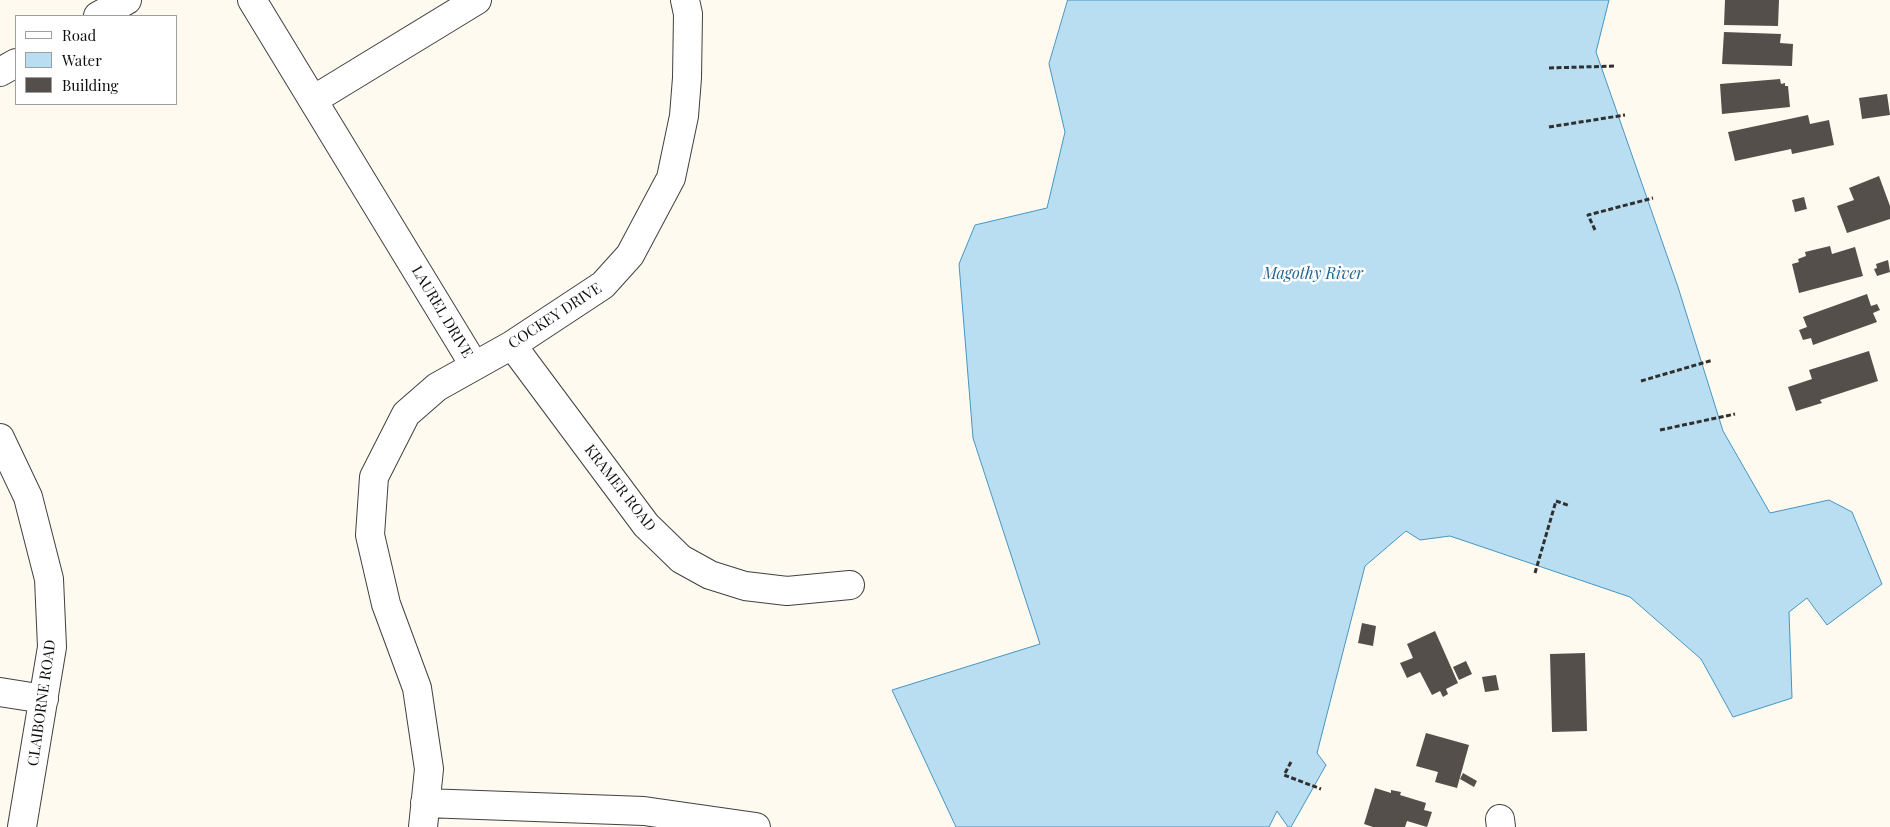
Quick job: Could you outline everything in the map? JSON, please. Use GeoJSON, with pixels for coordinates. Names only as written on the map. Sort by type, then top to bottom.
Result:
{"type":"FeatureCollection","features":[{"type":"Feature","properties":{"kind":"street"},"geometry":{"type":"LineString","coordinates":[[100,15],[127,0]]}},
{"type":"Feature","properties":{"kind":"street","name":"LAUREL DRIVE"},"geometry":{"type":"LineString","coordinates":[[252,0],[474,365],[437,388],[406,414],[374,477],[370,535],[386,604],[417,688],[429,769],[424,815]]}},
{"type":"Feature","properties":{"kind":"street"},"geometry":{"type":"LineString","coordinates":[[313,100],[477,0]]}},
{"type":"Feature","properties":{"kind":"street","name":"COCKEY DRIVE"},"geometry":{"type":"LineString","coordinates":[[474,365],[512,345],[603,285],[630,255],[671,178],[684,116],[687,78],[688,14],[685,0]]}},
{"type":"Feature","properties":{"kind":"street"},"geometry":{"type":"LineString","coordinates":[[0,72],[15,64]]}},
{"type":"Feature","properties":{"kind":"street","name":"KRAMER ROAD"},"geometry":{"type":"LineString","coordinates":[[512,345],[646,525],[681,560],[710,575],[745,586],[787,591],[850,585]]}},
{"type":"Feature","properties":{"kind":"street","name":"CLAIBORNE ROAD"},"geometry":{"type":"LineString","coordinates":[[0,438],[28,497],[49,579],[52,647],[22,827]]}},
{"type":"Feature","properties":{"kind":"street"},"geometry":{"type":"LineString","coordinates":[[0,692],[44,699]]}},
{"type":"Feature","properties":{"kind":"street"},"geometry":{"type":"LineString","coordinates":[[424,815],[644,811],[756,827]]}},
{"type":"Feature","properties":{"kind":"path"},"geometry":{"type":"LineString","coordinates":[[1548,68],[1615,66]]}},
{"type":"Feature","properties":{"kind":"path"},"geometry":{"type":"LineString","coordinates":[[1549,127],[1625,115]]}},
{"type":"Feature","properties":{"kind":"path"},"geometry":{"type":"LineString","coordinates":[[1595,230],[1588,214],[1653,198]]}},
{"type":"Feature","properties":{"kind":"path"},"geometry":{"type":"LineString","coordinates":[[1641,381],[1713,360]]}},
{"type":"Feature","properties":{"kind":"path"},"geometry":{"type":"LineString","coordinates":[[1660,430],[1735,414]]}},
{"type":"Feature","properties":{"kind":"path"},"geometry":{"type":"LineString","coordinates":[[1535,573],[1556,501],[1570,506]]}},
{"type":"Feature","properties":{"kind":"path"},"geometry":{"type":"LineString","coordinates":[[1291,762],[1284,775],[1321,789]]}},
{"type":"Feature","properties":{"kind":"water","name":"Magothy River"},"geometry":{"type":"Polygon","coordinates":[[[1068,0],[1609,0],[1596,52],[1678,287],[1723,431],[1770,513],[1829,500],[1852,512],[1882,584],[1827,625],[1807,598],[1789,612],[1792,698],[1733,717],[1701,659],[1630,597],[1450,536],[1420,540],[1406,531],[1365,566],[1317,753],[1326,765],[1291,827],[1288,827],[1277,811],[1269,827],[956,827],[892,690],[1040,644],[973,438],[959,264],[975,225],[1047,208],[1065,132],[1049,64],[1068,0]]]}},
{"type":"Feature","properties":{"kind":"building"},"geometry":{"type":"Polygon","coordinates":[[[1725,0],[1779,0],[1778,26],[1724,25],[1725,0]]]}},
{"type":"Feature","properties":{"kind":"building"},"geometry":{"type":"Polygon","coordinates":[[[1724,32],[1781,34],[1780,43],[1793,44],[1792,66],[1722,64],[1724,32]]]}},
{"type":"Feature","properties":{"kind":"building"},"geometry":{"type":"Polygon","coordinates":[[[1780,79],[1781,84],[1785,83],[1785,86],[1788,86],[1790,107],[1722,114],[1720,84],[1780,79]]]}},
{"type":"Feature","properties":{"kind":"building"},"geometry":{"type":"Polygon","coordinates":[[[1887,94],[1890,115],[1862,119],[1859,98],[1887,94]]]}},
{"type":"Feature","properties":{"kind":"building"},"geometry":{"type":"Polygon","coordinates":[[[1808,115],[1810,124],[1829,120],[1834,145],[1792,154],[1791,149],[1735,161],[1728,132],[1808,115]]]}},
{"type":"Feature","properties":{"kind":"building"},"geometry":{"type":"Polygon","coordinates":[[[1879,176],[1890,206],[1890,219],[1847,233],[1837,206],[1854,200],[1849,188],[1879,176]]]}},
{"type":"Feature","properties":{"kind":"building"},"geometry":{"type":"Polygon","coordinates":[[[1804,197],[1807,209],[1795,212],[1792,200],[1804,197]]]}},
{"type":"Feature","properties":{"kind":"building"},"geometry":{"type":"Polygon","coordinates":[[[1830,246],[1832,254],[1855,247],[1863,276],[1799,293],[1792,264],[1799,262],[1798,259],[1806,256],[1805,252],[1830,246]]]}},
{"type":"Feature","properties":{"kind":"building"},"geometry":{"type":"Polygon","coordinates":[[[1888,260],[1890,272],[1877,276],[1874,269],[1877,268],[1876,264],[1888,260]]]}},
{"type":"Feature","properties":{"kind":"building"},"geometry":{"type":"Polygon","coordinates":[[[1867,294],[1871,306],[1877,304],[1880,310],[1873,313],[1877,322],[1813,345],[1811,338],[1803,340],[1799,330],[1807,327],[1803,317],[1867,294]]]}},
{"type":"Feature","properties":{"kind":"building"},"geometry":{"type":"Polygon","coordinates":[[[1869,351],[1878,381],[1820,400],[1822,403],[1796,411],[1788,387],[1812,379],[1809,370],[1869,351]]]}},
{"type":"Feature","properties":{"kind":"building"},"geometry":{"type":"Polygon","coordinates":[[[1362,623],[1376,626],[1373,646],[1358,643],[1362,623]]]}},
{"type":"Feature","properties":{"kind":"building"},"geometry":{"type":"Polygon","coordinates":[[[1435,631],[1458,683],[1446,689],[1448,694],[1443,697],[1440,691],[1432,695],[1420,672],[1407,678],[1400,663],[1413,658],[1407,644],[1435,631]]]}},
{"type":"Feature","properties":{"kind":"building"},"geometry":{"type":"Polygon","coordinates":[[[1585,653],[1587,731],[1552,732],[1550,654],[1585,653]]]}},
{"type":"Feature","properties":{"kind":"building"},"geometry":{"type":"Polygon","coordinates":[[[1466,661],[1472,674],[1459,680],[1453,667],[1466,661]]]}},
{"type":"Feature","properties":{"kind":"building"},"geometry":{"type":"Polygon","coordinates":[[[1496,675],[1499,690],[1485,692],[1482,677],[1496,675]]]}},
{"type":"Feature","properties":{"kind":"building"},"geometry":{"type":"Polygon","coordinates":[[[1426,733],[1469,745],[1457,788],[1435,782],[1438,772],[1416,766],[1426,733]]]}},
{"type":"Feature","properties":{"kind":"building"},"geometry":{"type":"Polygon","coordinates":[[[1463,773],[1477,781],[1474,787],[1460,779],[1463,773]]]}},
{"type":"Feature","properties":{"kind":"building"},"geometry":{"type":"Polygon","coordinates":[[[1375,788],[1391,793],[1391,790],[1401,792],[1400,795],[1426,803],[1424,810],[1432,812],[1427,827],[1407,821],[1405,827],[1373,827],[1364,824],[1375,788]]]}}]}
